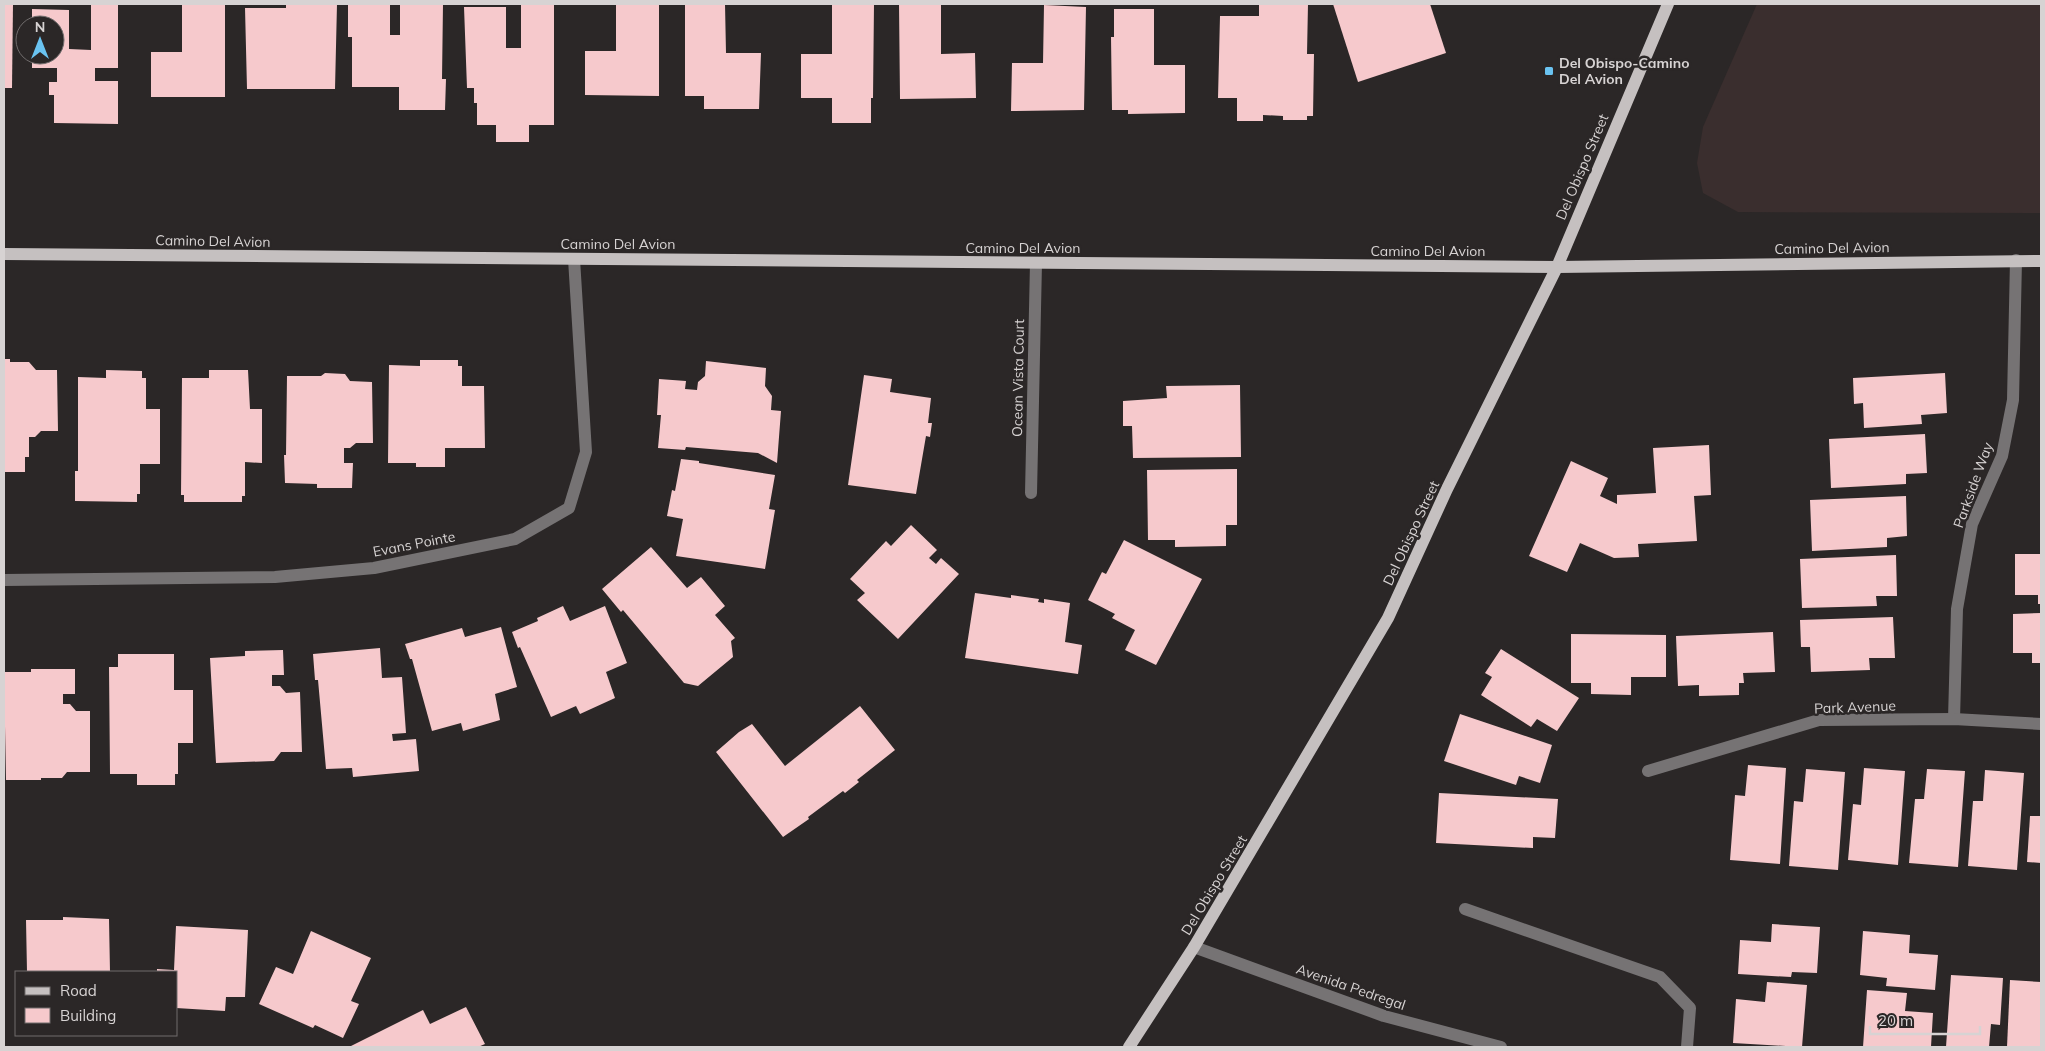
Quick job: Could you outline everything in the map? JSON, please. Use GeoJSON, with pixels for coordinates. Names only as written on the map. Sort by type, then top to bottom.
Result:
{"type":"FeatureCollection","features":[{"type":"Feature","properties":{"kind":"main road","name":"Del Obispo Street"},"geometry":{"type":"LineString","coordinates":[[1129,1047],[1194,947],[1388,618],[1447,489],[1556,267],[1668,4]]}},
{"type":"Feature","properties":{"kind":"main road","name":"Camino Del Avion"},"geometry":{"type":"LineString","coordinates":[[4,254],[1556,267],[2041,261]]}},
{"type":"Feature","properties":{"kind":"street","name":"Evans Pointe"},"geometry":{"type":"LineString","coordinates":[[4,580],[275,578],[374,568],[515,539],[569,508],[586,452],[574,259]]}},
{"type":"Feature","properties":{"kind":"street","name":"Parkside Way"},"geometry":{"type":"LineString","coordinates":[[1954,719],[1956,609],[1972,524],[2002,456],[2013,400],[2016,260]]}},
{"type":"Feature","properties":{"kind":"street","name":"Ocean Vista Court"},"geometry":{"type":"LineString","coordinates":[[1030,493],[1036,263]]}},
{"type":"Feature","properties":{"kind":"street","name":"Park Avenue"},"geometry":{"type":"LineString","coordinates":[[1648,771],[1819,720],[1954,719],[2041,724]]}},
{"type":"Feature","properties":{"kind":"street"},"geometry":{"type":"LineString","coordinates":[[1465,909],[1660,977],[1690,1008],[1687,1047]]}},
{"type":"Feature","properties":{"kind":"street","name":"Avenida Pedregal"},"geometry":{"type":"LineString","coordinates":[[1194,947],[1384,1016],[1501,1047]]}},
{"type":"Feature","properties":{"kind":"shaded area"},"geometry":{"type":"Polygon","coordinates":[[[1757,4],[2041,4],[2041,213],[1738,212],[1703,193],[1697,163],[1703,127],[1757,4]]]}},
{"type":"Feature","properties":{"kind":"building"},"geometry":{"type":"Polygon","coordinates":[[[4,4],[13,4],[12,88],[4,88],[4,4]]]}},
{"type":"Feature","properties":{"kind":"building"},"geometry":{"type":"Polygon","coordinates":[[[91,4],[118,4],[118,68],[95,68],[95,81],[118,81],[118,124],[54,123],[54,95],[49,95],[49,82],[57,82],[57,68],[32,68],[32,65],[65,65],[65,15],[32,15],[32,9],[69,10],[69,49],[91,50],[91,4]]]}},
{"type":"Feature","properties":{"kind":"building"},"geometry":{"type":"Polygon","coordinates":[[[182,4],[225,4],[225,97],[151,97],[151,52],[182,52],[182,4]]]}},
{"type":"Feature","properties":{"kind":"building"},"geometry":{"type":"Polygon","coordinates":[[[286,4],[337,4],[335,89],[247,89],[245,8],[286,8],[286,4]]]}},
{"type":"Feature","properties":{"kind":"building"},"geometry":{"type":"Polygon","coordinates":[[[348,4],[390,4],[390,35],[400,35],[400,4],[443,4],[442,79],[446,79],[445,110],[399,110],[399,87],[352,87],[352,37],[348,37],[348,4]]]}},
{"type":"Feature","properties":{"kind":"building"},"geometry":{"type":"Polygon","coordinates":[[[521,4],[554,4],[554,125],[529,125],[529,142],[496,142],[496,125],[477,125],[477,103],[474,103],[474,88],[467,88],[464,7],[506,7],[506,48],[521,48],[521,4]]]}},
{"type":"Feature","properties":{"kind":"building"},"geometry":{"type":"Polygon","coordinates":[[[616,4],[659,4],[659,96],[585,95],[585,51],[616,51],[616,4]]]}},
{"type":"Feature","properties":{"kind":"building"},"geometry":{"type":"Polygon","coordinates":[[[685,4],[725,4],[726,53],[761,53],[759,109],[704,109],[704,96],[685,96],[685,4]]]}},
{"type":"Feature","properties":{"kind":"building"},"geometry":{"type":"Polygon","coordinates":[[[832,4],[874,4],[871,123],[832,123],[832,98],[801,98],[801,54],[832,54],[832,4]]]}},
{"type":"Feature","properties":{"kind":"building"},"geometry":{"type":"Polygon","coordinates":[[[899,4],[941,4],[941,54],[975,53],[976,98],[900,99],[899,4]]]}},
{"type":"Feature","properties":{"kind":"building"},"geometry":{"type":"Polygon","coordinates":[[[1259,4],[1308,4],[1307,54],[1314,54],[1313,116],[1307,116],[1307,120],[1283,120],[1283,116],[1263,115],[1263,121],[1237,121],[1237,98],[1218,98],[1220,16],[1259,16],[1259,4]]]}},
{"type":"Feature","properties":{"kind":"building"},"geometry":{"type":"Polygon","coordinates":[[[1333,4],[1430,4],[1446,53],[1358,82],[1333,4]]]}},
{"type":"Feature","properties":{"kind":"building"},"geometry":{"type":"Polygon","coordinates":[[[1044,5],[1086,7],[1084,110],[1011,111],[1012,63],[1043,63],[1044,5]]]}},
{"type":"Feature","properties":{"kind":"building"},"geometry":{"type":"Polygon","coordinates":[[[1114,9],[1154,9],[1154,65],[1185,65],[1185,113],[1128,114],[1128,110],[1112,110],[1111,37],[1114,37],[1114,9]]]}},
{"type":"Feature","properties":{"kind":"building"},"geometry":{"type":"Polygon","coordinates":[[[4,359],[10,359],[10,362],[29,362],[36,370],[57,370],[58,431],[41,431],[35,437],[29,437],[29,457],[25,457],[25,472],[4,472],[4,359]]]}},
{"type":"Feature","properties":{"kind":"building"},"geometry":{"type":"Polygon","coordinates":[[[420,360],[458,360],[458,366],[462,366],[462,386],[484,386],[485,448],[445,448],[445,467],[416,467],[416,463],[388,463],[389,365],[420,366],[420,360]]]}},
{"type":"Feature","properties":{"kind":"building"},"geometry":{"type":"Polygon","coordinates":[[[706,361],[766,368],[765,386],[772,396],[771,410],[781,411],[777,463],[758,453],[686,447],[685,450],[658,448],[661,415],[657,415],[659,379],[686,381],[685,389],[697,390],[698,382],[705,376],[706,361]]]}},
{"type":"Feature","properties":{"kind":"building"},"geometry":{"type":"Polygon","coordinates":[[[106,370],[142,371],[142,378],[146,378],[146,409],[160,409],[160,464],[140,464],[140,494],[137,494],[137,502],[75,501],[75,471],[78,471],[78,377],[106,378],[106,370]]]}},
{"type":"Feature","properties":{"kind":"building"},"geometry":{"type":"Polygon","coordinates":[[[209,370],[248,370],[250,409],[262,409],[262,463],[245,462],[245,496],[242,496],[242,502],[184,502],[184,495],[181,495],[182,378],[209,378],[209,370]]]}},
{"type":"Feature","properties":{"kind":"building"},"geometry":{"type":"Polygon","coordinates":[[[325,373],[345,374],[350,381],[372,382],[373,443],[356,443],[350,448],[344,448],[344,463],[353,463],[352,488],[317,488],[317,484],[285,483],[284,455],[286,455],[287,376],[321,376],[325,373]]]}},
{"type":"Feature","properties":{"kind":"building"},"geometry":{"type":"Polygon","coordinates":[[[1945,373],[1947,413],[1921,415],[1922,424],[1864,428],[1863,403],[1854,404],[1853,378],[1945,373]]]}},
{"type":"Feature","properties":{"kind":"building"},"geometry":{"type":"Polygon","coordinates":[[[864,375],[892,379],[890,392],[931,398],[928,423],[932,423],[930,437],[926,436],[916,494],[848,485],[864,375]]]}},
{"type":"Feature","properties":{"kind":"building"},"geometry":{"type":"Polygon","coordinates":[[[1240,385],[1241,457],[1133,458],[1132,426],[1123,426],[1123,401],[1167,398],[1166,386],[1240,385]]]}},
{"type":"Feature","properties":{"kind":"building"},"geometry":{"type":"Polygon","coordinates":[[[1925,434],[1927,473],[1906,474],[1906,484],[1831,488],[1829,439],[1925,434]]]}},
{"type":"Feature","properties":{"kind":"building"},"geometry":{"type":"Polygon","coordinates":[[[1709,445],[1711,495],[1694,496],[1697,541],[1638,544],[1639,557],[1614,558],[1580,543],[1567,572],[1529,556],[1571,461],[1608,478],[1600,496],[1617,504],[1617,495],[1656,493],[1653,448],[1709,445]]]}},
{"type":"Feature","properties":{"kind":"building"},"geometry":{"type":"Polygon","coordinates":[[[681,459],[775,475],[769,509],[775,510],[765,569],[676,556],[683,519],[667,516],[672,490],[675,491],[681,459]]]}},
{"type":"Feature","properties":{"kind":"building"},"geometry":{"type":"Polygon","coordinates":[[[1237,469],[1237,525],[1226,525],[1226,546],[1175,547],[1175,540],[1148,540],[1147,470],[1237,469]]]}},
{"type":"Feature","properties":{"kind":"building"},"geometry":{"type":"Polygon","coordinates":[[[1906,496],[1907,536],[1887,538],[1887,547],[1812,551],[1810,500],[1906,496]]]}},
{"type":"Feature","properties":{"kind":"building"},"geometry":{"type":"Polygon","coordinates":[[[911,525],[937,550],[929,558],[936,564],[941,558],[959,574],[898,639],[857,600],[865,593],[850,579],[886,541],[891,546],[911,525]]]}},
{"type":"Feature","properties":{"kind":"building"},"geometry":{"type":"Polygon","coordinates":[[[1124,540],[1202,579],[1156,665],[1125,650],[1135,630],[1112,618],[1115,614],[1088,600],[1102,572],[1106,574],[1124,540]]]}},
{"type":"Feature","properties":{"kind":"building"},"geometry":{"type":"Polygon","coordinates":[[[651,547],[687,588],[701,577],[725,606],[715,615],[735,638],[731,641],[733,657],[698,686],[684,683],[623,610],[621,612],[602,589],[651,547]]]}},
{"type":"Feature","properties":{"kind":"building"},"geometry":{"type":"Polygon","coordinates":[[[2015,554],[2041,554],[2041,604],[2038,604],[2038,595],[2015,595],[2015,554]]]}},
{"type":"Feature","properties":{"kind":"building"},"geometry":{"type":"Polygon","coordinates":[[[1896,555],[1897,596],[1876,596],[1877,606],[1802,608],[1800,559],[1896,555]]]}},
{"type":"Feature","properties":{"kind":"building"},"geometry":{"type":"Polygon","coordinates":[[[975,593],[1011,598],[1011,595],[1039,599],[1038,602],[1044,603],[1044,599],[1070,603],[1065,642],[1082,645],[1078,674],[965,658],[975,593]]]}},
{"type":"Feature","properties":{"kind":"building"},"geometry":{"type":"Polygon","coordinates":[[[563,606],[570,621],[605,606],[627,663],[606,672],[615,698],[580,714],[576,706],[551,717],[512,632],[538,621],[537,618],[563,606]]]}},
{"type":"Feature","properties":{"kind":"building"},"geometry":{"type":"Polygon","coordinates":[[[2041,613],[2041,663],[2032,663],[2032,653],[2013,653],[2013,614],[2041,613]]]}},
{"type":"Feature","properties":{"kind":"building"},"geometry":{"type":"Polygon","coordinates":[[[1893,617],[1895,658],[1869,658],[1870,670],[1811,672],[1810,647],[1801,647],[1800,620],[1893,617]]]}},
{"type":"Feature","properties":{"kind":"building"},"geometry":{"type":"Polygon","coordinates":[[[501,627],[517,687],[495,694],[500,720],[463,731],[461,723],[432,731],[412,659],[410,659],[405,644],[462,628],[465,637],[501,627]]]}},
{"type":"Feature","properties":{"kind":"building"},"geometry":{"type":"Polygon","coordinates":[[[1773,632],[1775,672],[1743,673],[1744,683],[1739,683],[1739,695],[1699,696],[1699,685],[1678,686],[1676,636],[1773,632]]]}},
{"type":"Feature","properties":{"kind":"building"},"geometry":{"type":"Polygon","coordinates":[[[1571,634],[1666,635],[1666,677],[1631,677],[1631,695],[1591,694],[1591,683],[1571,683],[1571,634]]]}},
{"type":"Feature","properties":{"kind":"building"},"geometry":{"type":"Polygon","coordinates":[[[380,648],[382,678],[402,677],[406,733],[392,734],[393,741],[416,739],[419,771],[353,777],[352,768],[326,769],[318,680],[315,680],[313,654],[380,648]]]}},
{"type":"Feature","properties":{"kind":"building"},"geometry":{"type":"Polygon","coordinates":[[[1501,649],[1579,698],[1557,731],[1537,719],[1531,727],[1481,695],[1492,677],[1485,673],[1501,649]]]}},
{"type":"Feature","properties":{"kind":"building"},"geometry":{"type":"Polygon","coordinates":[[[283,650],[284,675],[272,675],[272,686],[280,686],[286,693],[300,692],[302,752],[281,752],[274,761],[216,763],[210,658],[245,656],[245,651],[283,650]]]}},
{"type":"Feature","properties":{"kind":"building"},"geometry":{"type":"Polygon","coordinates":[[[118,654],[174,654],[174,690],[193,690],[193,743],[178,743],[178,774],[175,774],[175,785],[137,785],[137,774],[110,774],[109,667],[118,667],[118,654]]]}},
{"type":"Feature","properties":{"kind":"building"},"geometry":{"type":"Polygon","coordinates":[[[31,669],[75,669],[75,694],[63,694],[63,704],[70,704],[76,711],[90,711],[90,772],[67,772],[62,778],[41,778],[41,780],[6,780],[4,672],[31,672],[31,669]]]}},
{"type":"Feature","properties":{"kind":"building"},"geometry":{"type":"Polygon","coordinates":[[[860,706],[895,750],[857,780],[859,782],[845,793],[843,791],[808,817],[809,819],[783,837],[716,752],[739,732],[752,724],[785,766],[860,706]]]}},
{"type":"Feature","properties":{"kind":"building"},"geometry":{"type":"Polygon","coordinates":[[[1460,714],[1552,745],[1540,783],[1519,776],[1516,785],[1444,761],[1460,714]]]}},
{"type":"Feature","properties":{"kind":"building"},"geometry":{"type":"Polygon","coordinates":[[[1748,765],[1786,768],[1780,864],[1730,860],[1735,795],[1745,796],[1748,765]]]}},
{"type":"Feature","properties":{"kind":"building"},"geometry":{"type":"Polygon","coordinates":[[[1864,768],[1905,771],[1898,865],[1848,860],[1853,804],[1861,805],[1864,768]]]}},
{"type":"Feature","properties":{"kind":"building"},"geometry":{"type":"Polygon","coordinates":[[[1806,769],[1845,772],[1838,870],[1789,866],[1794,801],[1803,802],[1806,769]]]}},
{"type":"Feature","properties":{"kind":"building"},"geometry":{"type":"Polygon","coordinates":[[[1927,769],[1965,771],[1958,867],[1909,863],[1915,799],[1924,799],[1927,769]]]}},
{"type":"Feature","properties":{"kind":"building"},"geometry":{"type":"Polygon","coordinates":[[[1985,770],[2024,773],[2017,870],[1968,866],[1973,801],[1983,801],[1985,770]]]}},
{"type":"Feature","properties":{"kind":"building"},"geometry":{"type":"Polygon","coordinates":[[[1439,793],[1558,799],[1555,838],[1533,837],[1533,848],[1436,843],[1439,793]]]}},
{"type":"Feature","properties":{"kind":"building"},"geometry":{"type":"Polygon","coordinates":[[[2030,816],[2041,816],[2041,863],[2027,862],[2030,816]]]}},
{"type":"Feature","properties":{"kind":"building"},"geometry":{"type":"Polygon","coordinates":[[[63,917],[109,919],[110,971],[27,971],[26,920],[63,920],[63,917]]]}},
{"type":"Feature","properties":{"kind":"building"},"geometry":{"type":"Polygon","coordinates":[[[1772,924],[1820,927],[1817,973],[1792,972],[1791,977],[1738,974],[1740,940],[1771,942],[1772,924]]]}},
{"type":"Feature","properties":{"kind":"building"},"geometry":{"type":"Polygon","coordinates":[[[176,926],[248,930],[245,997],[226,997],[225,1011],[178,1008],[178,971],[157,971],[157,969],[174,970],[176,926]]]}},
{"type":"Feature","properties":{"kind":"building"},"geometry":{"type":"Polygon","coordinates":[[[311,931],[371,958],[351,1001],[359,1004],[343,1038],[315,1025],[313,1028],[259,1004],[276,967],[293,974],[311,931]]]}},
{"type":"Feature","properties":{"kind":"building"},"geometry":{"type":"Polygon","coordinates":[[[1863,931],[1910,935],[1909,953],[1938,955],[1935,990],[1886,986],[1887,978],[1860,975],[1863,931]]]}},
{"type":"Feature","properties":{"kind":"building"},"geometry":{"type":"Polygon","coordinates":[[[1951,975],[2003,978],[2000,1025],[1991,1024],[1989,1047],[1946,1047],[1951,975]]]}},
{"type":"Feature","properties":{"kind":"building"},"geometry":{"type":"Polygon","coordinates":[[[2010,980],[2041,982],[2041,1047],[2007,1047],[2010,980]]]}},
{"type":"Feature","properties":{"kind":"building"},"geometry":{"type":"Polygon","coordinates":[[[1767,982],[1807,985],[1802,1047],[1733,1043],[1736,999],[1765,1002],[1767,982]]]}},
{"type":"Feature","properties":{"kind":"building"},"geometry":{"type":"Polygon","coordinates":[[[1867,990],[1907,993],[1905,1011],[1933,1013],[1931,1047],[1863,1047],[1867,990]]]}},
{"type":"Feature","properties":{"kind":"building"},"geometry":{"type":"Polygon","coordinates":[[[466,1007],[485,1044],[478,1047],[349,1047],[423,1010],[430,1024],[466,1007]]]}},
{"type":"Feature","properties":{"kind":"place","name":"Del Obispo-Camino Del Avion"},"geometry":{"type":"Point","coordinates":[1549,71]}}]}
